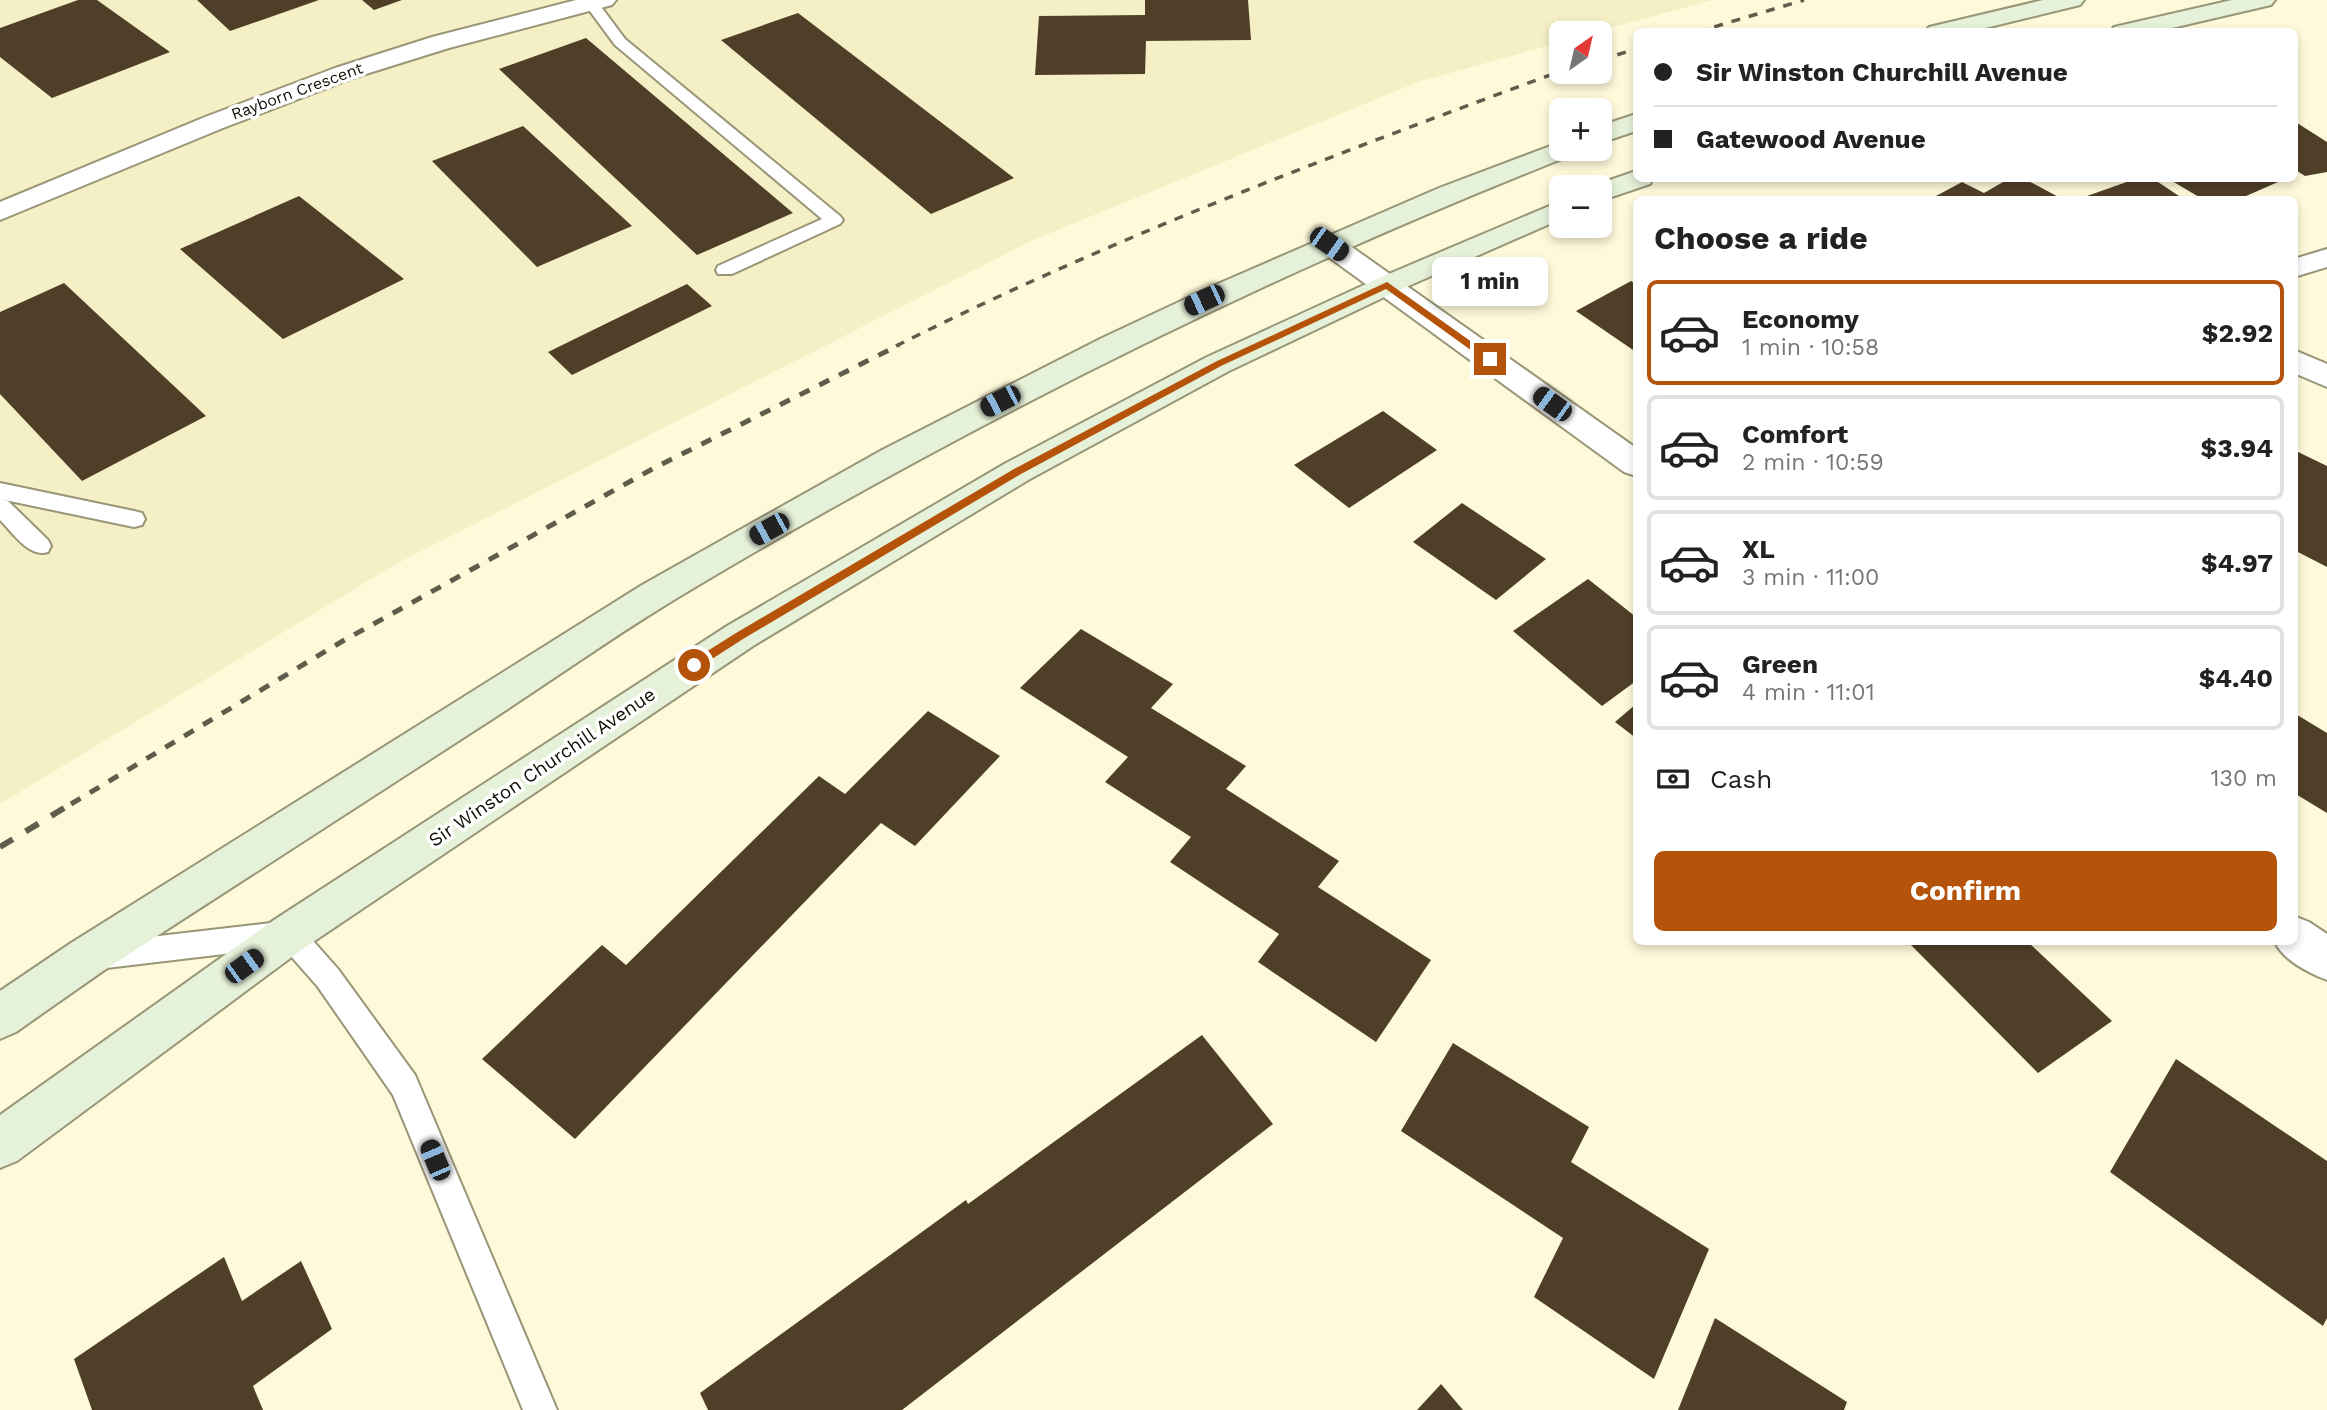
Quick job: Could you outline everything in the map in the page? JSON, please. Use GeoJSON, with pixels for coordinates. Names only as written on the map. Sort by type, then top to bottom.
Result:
{"type":"FeatureCollection","features":[{"type":"Feature","properties":{"kind":"main road"},"geometry":{"type":"LineString","coordinates":[[1954,28],[2072,0]]}},
{"type":"Feature","properties":{"kind":"main road"},"geometry":{"type":"LineString","coordinates":[[2140,28],[2263,0]]}},
{"type":"Feature","properties":{"kind":"main road"},"geometry":{"type":"LineString","coordinates":[[1612,131],[1633,123]]}},
{"type":"Feature","properties":{"kind":"main road"},"geometry":{"type":"LineString","coordinates":[[0,1017],[87,957],[677,581],[976,413],[1160,320],[1434,197],[1549,154]]}},
{"type":"Feature","properties":{"kind":"main road"},"geometry":{"type":"LineString","coordinates":[[1612,188],[1633,181]]}},
{"type":"Feature","properties":{"kind":"main road","name":"Sir Winston Churchill Avenue"},"geometry":{"type":"LineString","coordinates":[[0,1144],[289,934],[763,622],[1053,452],[1218,364],[1387,285],[1549,214]]}},
{"type":"Feature","properties":{"kind":"street","name":"Rayborn Crescent"},"geometry":{"type":"LineString","coordinates":[[0,212],[259,104],[344,73],[444,41],[557,10],[598,2]]}},
{"type":"Feature","properties":{"kind":"street"},"geometry":{"type":"LineString","coordinates":[[1329,244],[1633,462]]}},
{"type":"Feature","properties":{"kind":"street"},"geometry":{"type":"LineString","coordinates":[[2298,267],[2327,258]]}},
{"type":"Feature","properties":{"kind":"street"},"geometry":{"type":"LineString","coordinates":[[2298,362],[2327,377]]}},
{"type":"Feature","properties":{"kind":"street"},"geometry":{"type":"LineString","coordinates":[[2298,939],[2327,960]]}},
{"type":"Feature","properties":{"kind":"lane"},"geometry":{"type":"LineString","coordinates":[[598,2],[620,42],[834,220],[725,270]]}},
{"type":"Feature","properties":{"kind":"lane"},"geometry":{"type":"LineString","coordinates":[[0,491],[134,519]]}},
{"type":"Feature","properties":{"kind":"lane"},"geometry":{"type":"LineString","coordinates":[[0,506],[40,546]]}},
{"type":"Feature","properties":{"kind":"lane"},"geometry":{"type":"LineString","coordinates":[[87,957],[289,934],[328,978],[404,1086],[540,1410]]}},
{"type":"Feature","properties":{"kind":"shaded area"},"geometry":{"type":"Polygon","coordinates":[[[0,0],[1712,0],[1612,28],[1612,21],[1549,21],[1549,45],[1418,82],[1033,240],[394,565],[0,804],[0,0]]]}},
{"type":"Feature","properties":{"kind":"building"},"geometry":{"type":"Polygon","coordinates":[[[78,0],[97,0],[170,52],[52,98],[0,57],[0,28],[78,0]]]}},
{"type":"Feature","properties":{"kind":"building"},"geometry":{"type":"Polygon","coordinates":[[[197,0],[319,0],[230,31],[197,0]]]}},
{"type":"Feature","properties":{"kind":"building"},"geometry":{"type":"Polygon","coordinates":[[[362,0],[402,0],[374,10],[362,0]]]}},
{"type":"Feature","properties":{"kind":"building"},"geometry":{"type":"Polygon","coordinates":[[[1145,0],[1248,0],[1251,40],[1146,41],[1145,74],[1035,75],[1039,16],[1145,15],[1145,0]]]}},
{"type":"Feature","properties":{"kind":"building"},"geometry":{"type":"Polygon","coordinates":[[[798,13],[1014,178],[931,214],[721,40],[798,13]]]}},
{"type":"Feature","properties":{"kind":"building"},"geometry":{"type":"Polygon","coordinates":[[[586,38],[793,213],[697,255],[499,69],[586,38]]]}},
{"type":"Feature","properties":{"kind":"building"},"geometry":{"type":"Polygon","coordinates":[[[2298,124],[2327,142],[2327,172],[2305,176],[2298,172],[2298,124]]]}},
{"type":"Feature","properties":{"kind":"building"},"geometry":{"type":"Polygon","coordinates":[[[523,126],[632,226],[537,267],[432,161],[523,126]]]}},
{"type":"Feature","properties":{"kind":"building"},"geometry":{"type":"Polygon","coordinates":[[[1962,182],[1984,193],[2003,182],[2030,182],[2057,196],[1936,196],[1962,182]]]}},
{"type":"Feature","properties":{"kind":"building"},"geometry":{"type":"Polygon","coordinates":[[[2127,182],[2158,182],[2179,196],[2087,196],[2127,182]]]}},
{"type":"Feature","properties":{"kind":"building"},"geometry":{"type":"Polygon","coordinates":[[[2174,182],[2278,182],[2246,196],[2197,196],[2174,182]]]}},
{"type":"Feature","properties":{"kind":"building"},"geometry":{"type":"Polygon","coordinates":[[[299,196],[404,279],[283,339],[180,249],[299,196]]]}},
{"type":"Feature","properties":{"kind":"building"},"geometry":{"type":"Polygon","coordinates":[[[1633,282],[1633,350],[1576,311],[1633,282]]]}},
{"type":"Feature","properties":{"kind":"building"},"geometry":{"type":"Polygon","coordinates":[[[64,283],[206,416],[82,481],[0,394],[0,312],[64,283]]]}},
{"type":"Feature","properties":{"kind":"building"},"geometry":{"type":"Polygon","coordinates":[[[687,284],[712,306],[572,375],[548,352],[687,284]]]}},
{"type":"Feature","properties":{"kind":"building"},"geometry":{"type":"Polygon","coordinates":[[[1383,411],[1437,450],[1349,508],[1294,465],[1383,411]]]}},
{"type":"Feature","properties":{"kind":"building"},"geometry":{"type":"Polygon","coordinates":[[[2298,452],[2327,466],[2327,567],[2298,552],[2298,452]]]}},
{"type":"Feature","properties":{"kind":"building"},"geometry":{"type":"Polygon","coordinates":[[[1462,503],[1546,559],[1496,600],[1413,542],[1462,503]]]}},
{"type":"Feature","properties":{"kind":"building"},"geometry":{"type":"Polygon","coordinates":[[[1588,579],[1633,615],[1633,683],[1602,706],[1513,631],[1588,579]]]}},
{"type":"Feature","properties":{"kind":"building"},"geometry":{"type":"Polygon","coordinates":[[[1081,629],[1173,684],[1151,708],[1246,766],[1226,789],[1339,861],[1318,887],[1431,960],[1376,1042],[1258,962],[1279,934],[1170,862],[1191,837],[1105,782],[1128,757],[1020,688],[1081,629]]]}},
{"type":"Feature","properties":{"kind":"building"},"geometry":{"type":"Polygon","coordinates":[[[1633,707],[1633,736],[1615,722],[1633,707]]]}},
{"type":"Feature","properties":{"kind":"building"},"geometry":{"type":"Polygon","coordinates":[[[928,711],[1000,756],[915,846],[881,823],[575,1139],[482,1059],[602,945],[626,965],[819,776],[845,794],[928,711]]]}},
{"type":"Feature","properties":{"kind":"building"},"geometry":{"type":"Polygon","coordinates":[[[2298,715],[2327,733],[2327,813],[2298,795],[2298,715]]]}},
{"type":"Feature","properties":{"kind":"building"},"geometry":{"type":"Polygon","coordinates":[[[1911,945],[2031,945],[2112,1021],[2038,1073],[1911,945]]]}},
{"type":"Feature","properties":{"kind":"building"},"geometry":{"type":"Polygon","coordinates":[[[1202,1035],[1273,1124],[902,1410],[708,1410],[700,1393],[966,1200],[968,1204],[1202,1035]]]}},
{"type":"Feature","properties":{"kind":"building"},"geometry":{"type":"Polygon","coordinates":[[[1453,1043],[1589,1127],[1571,1162],[1709,1249],[1654,1379],[1534,1297],[1563,1238],[1401,1131],[1453,1043]]]}},
{"type":"Feature","properties":{"kind":"building"},"geometry":{"type":"Polygon","coordinates":[[[2176,1059],[2327,1161],[2327,1318],[2323,1326],[2110,1172],[2176,1059]]]}},
{"type":"Feature","properties":{"kind":"building"},"geometry":{"type":"Polygon","coordinates":[[[224,1257],[242,1301],[301,1261],[332,1329],[253,1386],[263,1410],[92,1410],[74,1359],[224,1257]]]}},
{"type":"Feature","properties":{"kind":"building"},"geometry":{"type":"Polygon","coordinates":[[[1715,1318],[1847,1402],[1844,1410],[1678,1410],[1715,1318]]]}},
{"type":"Feature","properties":{"kind":"building"},"geometry":{"type":"Polygon","coordinates":[[[1441,1384],[1463,1410],[1417,1410],[1441,1384]]]}},
{"type":"Feature","properties":{"kind":"railway"},"geometry":{"type":"LineString","coordinates":[[1710,28],[1804,0]]}},
{"type":"Feature","properties":{"kind":"railway"},"geometry":{"type":"LineString","coordinates":[[1612,56],[1633,50]]}},
{"type":"Feature","properties":{"kind":"railway"},"geometry":{"type":"LineString","coordinates":[[896,346],[1142,233],[1308,166],[1549,75]]}},
{"type":"Feature","properties":{"kind":"railway"},"geometry":{"type":"LineString","coordinates":[[71,804],[341,642],[656,467],[899,345]]}},
{"type":"Feature","properties":{"kind":"railway"},"geometry":{"type":"LineString","coordinates":[[0,847],[74,802]]}},
{"type":"Feature","properties":{"kind":"route"},"geometry":{"type":"LineString","coordinates":[[694,665],[1018,471],[1218,364],[1387,285],[1490,359]]}}]}
